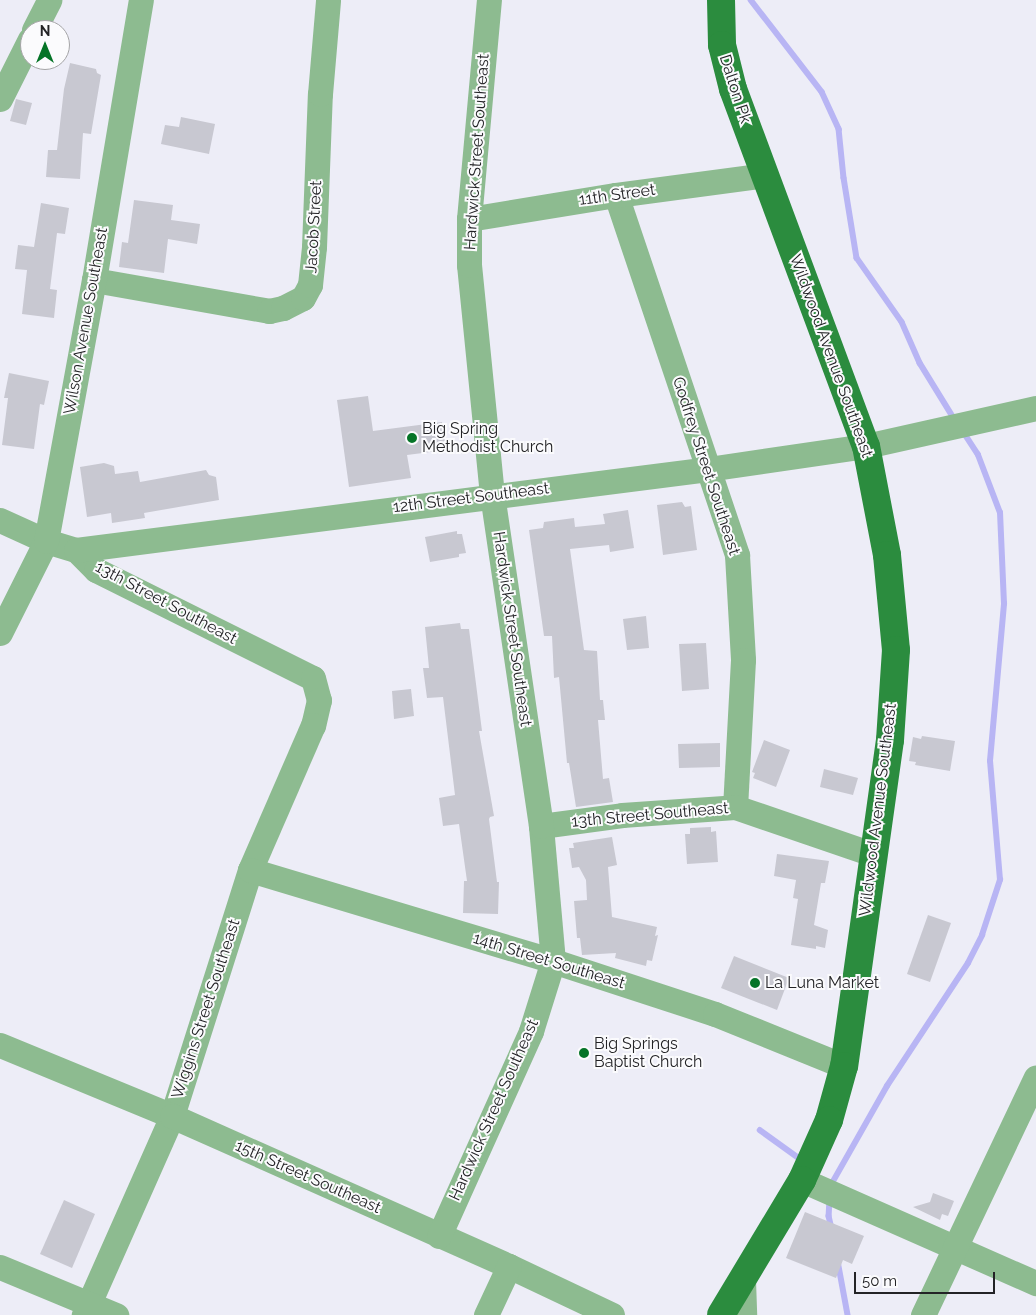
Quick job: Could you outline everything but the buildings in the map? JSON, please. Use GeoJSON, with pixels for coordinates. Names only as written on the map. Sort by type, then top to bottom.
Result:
{"type":"FeatureCollection","features":[{"type":"Feature","properties":{"kind":"main road","name":"Dalton Pk"},"geometry":{"type":"LineString","coordinates":[[721,0],[722,45],[726,66],[765,175]]}},
{"type":"Feature","properties":{"kind":"main road","name":"Wildwood Avenue Southeast"},"geometry":{"type":"LineString","coordinates":[[721,1315],[802,1180],[829,1120],[844,1066],[872,854],[890,740],[896,650],[887,555],[866,446],[765,175]]}},
{"type":"Feature","properties":{"kind":"street"},"geometry":{"type":"LineString","coordinates":[[39,20],[50,0]]}},
{"type":"Feature","properties":{"kind":"street","name":"Wilson Avenue Southeast"},"geometry":{"type":"LineString","coordinates":[[0,633],[46,541],[94,280],[141,0]]}},
{"type":"Feature","properties":{"kind":"street","name":"Jacob Street"},"geometry":{"type":"LineString","coordinates":[[94,280],[269,310],[283,308],[303,298],[310,284],[314,247],[320,94],[328,0]]}},
{"type":"Feature","properties":{"kind":"street","name":"Hardwick Street Southeast"},"geometry":{"type":"LineString","coordinates":[[439,1236],[532,1031],[553,961],[541,826],[492,495],[469,265],[469,219],[489,0]]}},
{"type":"Feature","properties":{"kind":"street"},"geometry":{"type":"LineString","coordinates":[[0,99],[20,59]]}},
{"type":"Feature","properties":{"kind":"street","name":"11th Street"},"geometry":{"type":"LineString","coordinates":[[469,219],[616,195],[765,175]]}},
{"type":"Feature","properties":{"kind":"street","name":"Godfrey Street Southeast"},"geometry":{"type":"LineString","coordinates":[[616,195],[737,555],[743,660],[735,807]]}},
{"type":"Feature","properties":{"kind":"street","name":"12th Street Southeast"},"geometry":{"type":"LineString","coordinates":[[76,550],[492,495],[708,469],[866,446],[1036,408]]}},
{"type":"Feature","properties":{"kind":"street","name":"13th Street Southeast"},"geometry":{"type":"LineString","coordinates":[[0,520],[46,541],[76,550],[96,570],[312,678],[319,700]]}},
{"type":"Feature","properties":{"kind":"street","name":"Wiggins Street Southeast"},"geometry":{"type":"LineString","coordinates":[[87,1309],[172,1116],[250,870],[313,724],[319,700]]}},
{"type":"Feature","properties":{"kind":"street","name":"13th Street Southeast"},"geometry":{"type":"LineString","coordinates":[[541,826],[622,815],[735,807],[872,854]]}},
{"type":"Feature","properties":{"kind":"street","name":"14th Street Southeast"},"geometry":{"type":"LineString","coordinates":[[250,870],[553,961],[715,1014],[844,1066]]}},
{"type":"Feature","properties":{"kind":"street","name":"15th Street Southeast"},"geometry":{"type":"LineString","coordinates":[[0,1045],[172,1116],[508,1266],[612,1315]]}},
{"type":"Feature","properties":{"kind":"street"},"geometry":{"type":"LineString","coordinates":[[923,1315],[1036,1077]]}},
{"type":"Feature","properties":{"kind":"street"},"geometry":{"type":"LineString","coordinates":[[802,1180],[1036,1283]]}},
{"type":"Feature","properties":{"kind":"street"},"geometry":{"type":"LineString","coordinates":[[486,1315],[508,1266]]}},
{"type":"Feature","properties":{"kind":"street"},"geometry":{"type":"LineString","coordinates":[[0,1267],[87,1309],[116,1315]]}},
{"type":"Feature","properties":{"kind":"street"},"geometry":{"type":"LineString","coordinates":[[743,1280],[744,1315]]}},
{"type":"Feature","properties":{"kind":"waterway"},"geometry":{"type":"LineString","coordinates":[[751,0],[822,92],[839,129],[844,178],[857,258],[902,322],[920,363],[955,420]]}},
{"type":"Feature","properties":{"kind":"waterway"},"geometry":{"type":"LineString","coordinates":[[831,1185],[887,1086],[968,963],[982,935],[1000,880],[990,761],[1004,604],[1000,513],[978,455],[963,432]]}},
{"type":"Feature","properties":{"kind":"waterway"},"geometry":{"type":"LineString","coordinates":[[760,1130],[803,1161]]}},
{"type":"Feature","properties":{"kind":"waterway"},"geometry":{"type":"LineString","coordinates":[[830,1199],[829,1216],[832,1229]]}},
{"type":"Feature","properties":{"kind":"waterway"},"geometry":{"type":"LineString","coordinates":[[838,1261],[848,1315]]}},
{"type":"Feature","properties":{"kind":"place","name":"Big Spring Methodist Church"},"geometry":{"type":"Point","coordinates":[412,438]}},
{"type":"Feature","properties":{"kind":"place","name":"La Luna Market"},"geometry":{"type":"Point","coordinates":[755,983]}},
{"type":"Feature","properties":{"kind":"place","name":"Big Springs Baptist Church"},"geometry":{"type":"Point","coordinates":[584,1053]}}]}
